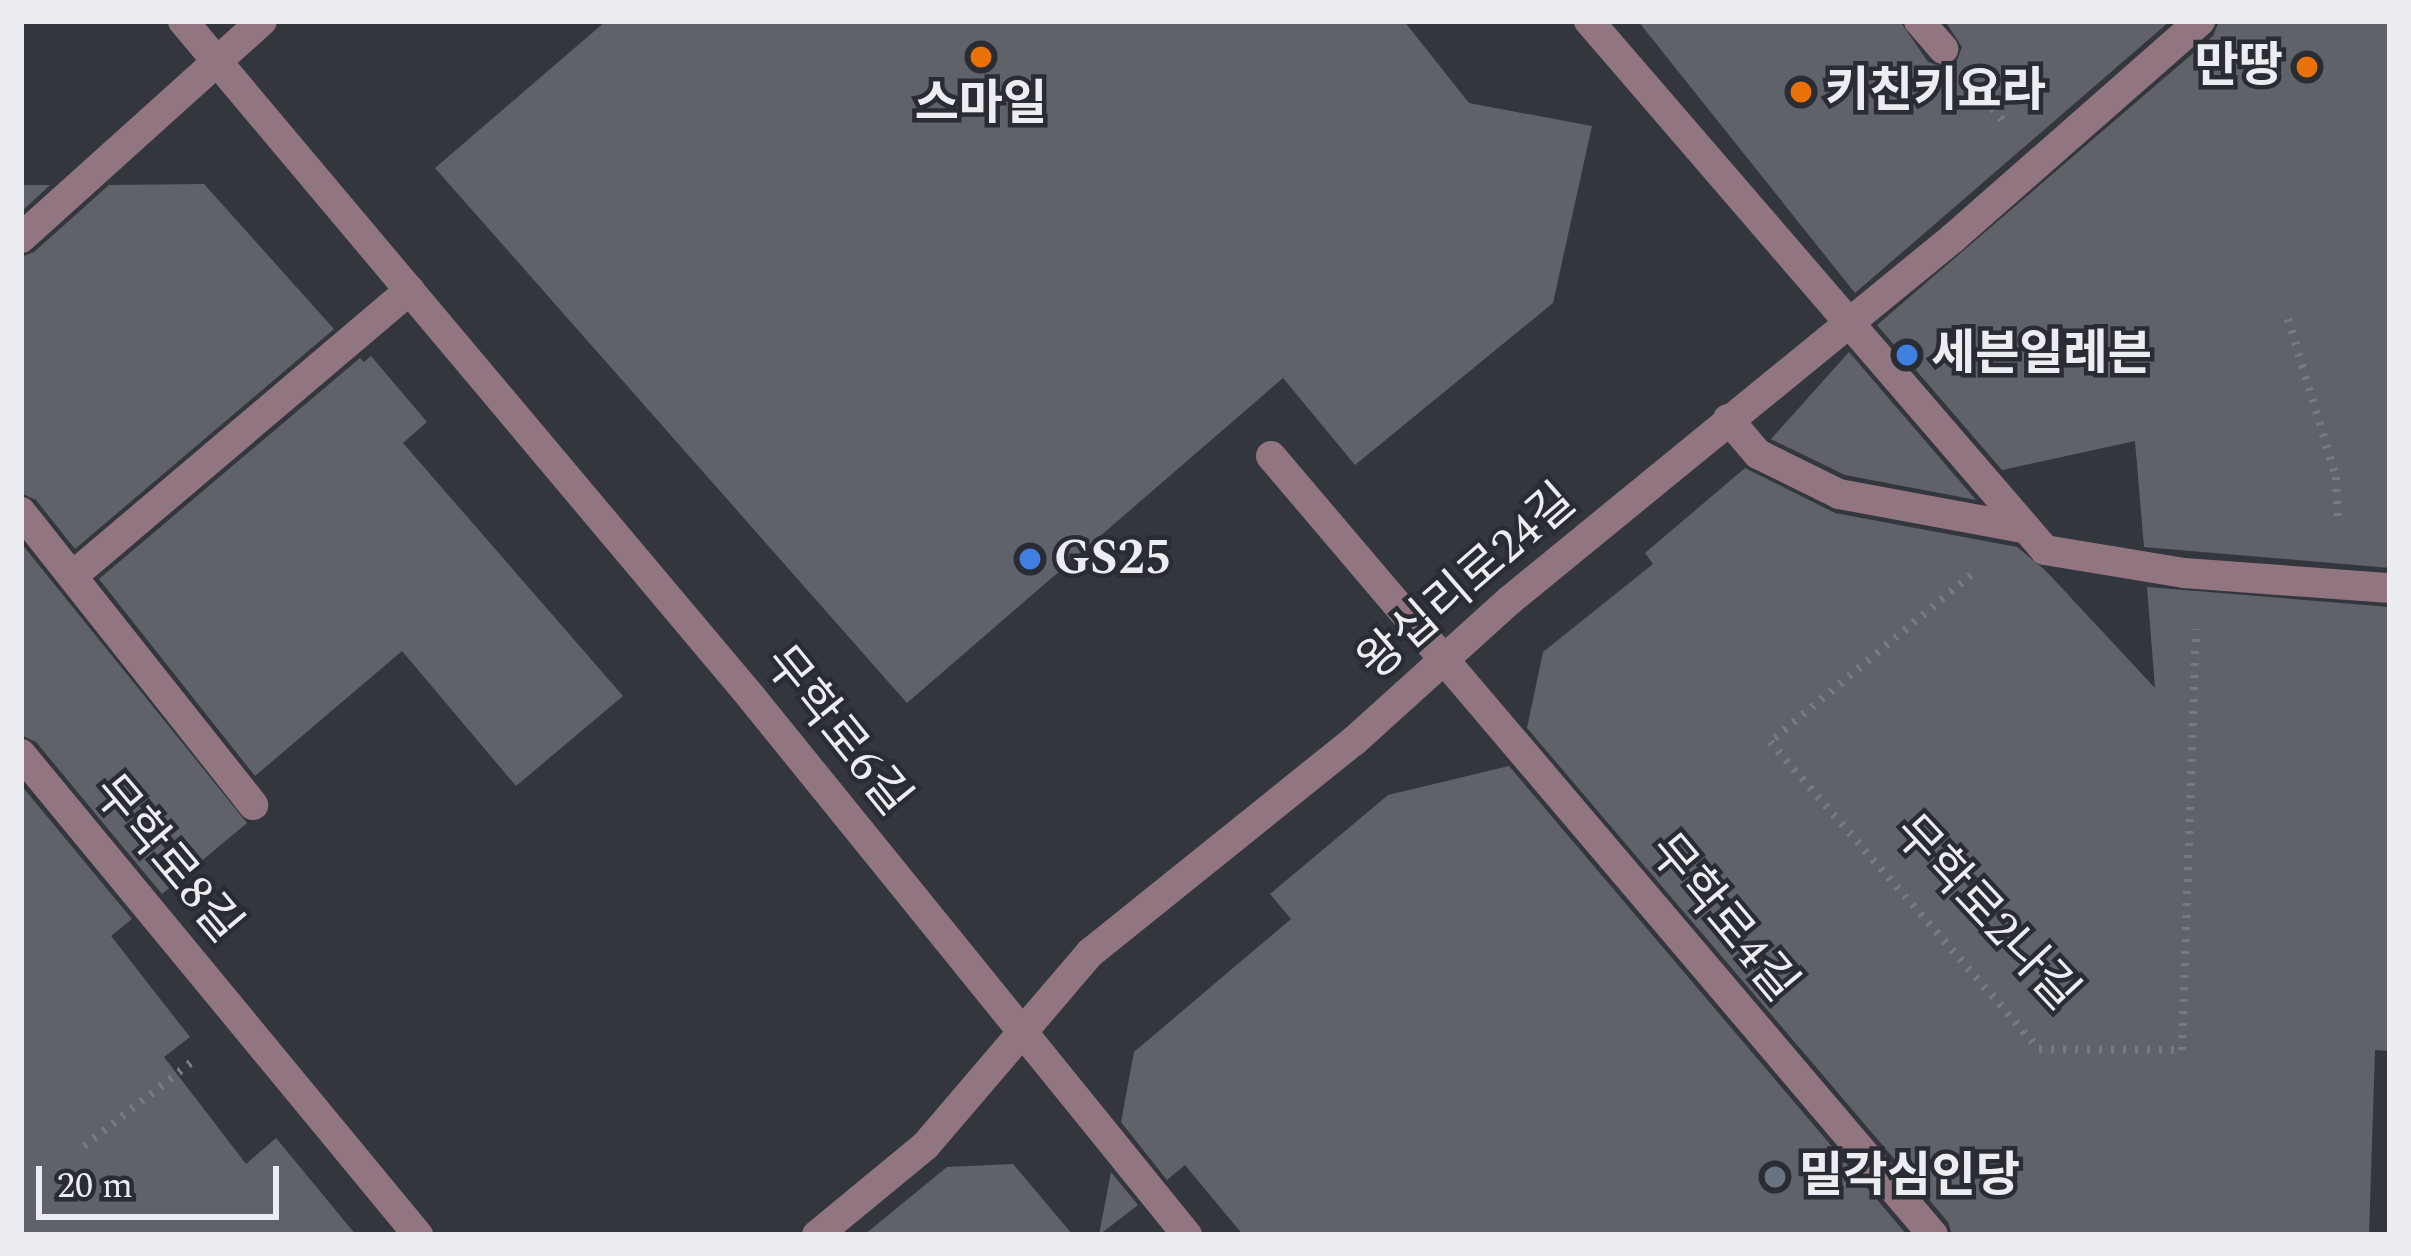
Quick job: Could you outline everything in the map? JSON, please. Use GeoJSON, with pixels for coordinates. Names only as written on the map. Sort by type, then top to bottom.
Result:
{"type":"FeatureCollection","features":[{"type":"Feature","properties":{"kind":"street","name":"무학로6길"},"geometry":{"type":"LineString","coordinates":[[183,21],[1025,1032],[1186,1235]]}},
{"type":"Feature","properties":{"kind":"street"},"geometry":{"type":"LineString","coordinates":[[21,238],[262,21]]}},
{"type":"Feature","properties":{"kind":"street"},"geometry":{"type":"LineString","coordinates":[[1589,21],[2045,550],[2197,574],[2390,587]]}},
{"type":"Feature","properties":{"kind":"street"},"geometry":{"type":"LineString","coordinates":[[1919,21],[1942,49]]}},
{"type":"Feature","properties":{"kind":"street","name":"왕십리로24길"},"geometry":{"type":"LineString","coordinates":[[817,1235],[926,1145],[1090,953],[1354,741],[2200,21]]}},
{"type":"Feature","properties":{"kind":"street"},"geometry":{"type":"LineString","coordinates":[[74,574],[410,290]]}},
{"type":"Feature","properties":{"kind":"street"},"geometry":{"type":"LineString","coordinates":[[1728,418],[1758,454],[1839,494],[2026,529]]}},
{"type":"Feature","properties":{"kind":"street","name":"무학로4길"},"geometry":{"type":"LineString","coordinates":[[1271,456],[1933,1235]]}},
{"type":"Feature","properties":{"kind":"street"},"geometry":{"type":"LineString","coordinates":[[21,512],[253,805]]}},
{"type":"Feature","properties":{"kind":"street","name":"무학로8길"},"geometry":{"type":"LineString","coordinates":[[21,754],[418,1235]]}},
{"type":"Feature","properties":{"kind":"path"},"geometry":{"type":"LineString","coordinates":[[1942,49],[2037,162]]}},
{"type":"Feature","properties":{"kind":"path"},"geometry":{"type":"LineString","coordinates":[[2288,319],[2336,477],[2339,586]]}},
{"type":"Feature","properties":{"kind":"path","name":"무학로2나길"},"geometry":{"type":"LineString","coordinates":[[2026,529],[1770,742],[2039,1049],[2182,1050],[2197,574]]}},
{"type":"Feature","properties":{"kind":"path"},"geometry":{"type":"LineString","coordinates":[[84,1146],[243,1022]]}},
{"type":"Feature","properties":{"kind":"building"},"geometry":{"type":"Polygon","coordinates":[[[606,21],[1404,21],[1469,103],[1592,126],[1553,303],[1355,465],[1283,378],[907,703],[435,168],[606,21]]]}},
{"type":"Feature","properties":{"kind":"building"},"geometry":{"type":"Polygon","coordinates":[[[1638,21],[1900,21],[1928,62],[1945,68],[1956,63],[1962,47],[1945,21],[2170,21],[1855,293],[1638,21]]]}},
{"type":"Feature","properties":{"kind":"building"},"geometry":{"type":"Polygon","coordinates":[[[2219,21],[2390,21],[2390,568],[2144,547],[2135,441],[2002,470],[1877,325],[2213,36],[2219,21]]]}},
{"type":"Feature","properties":{"kind":"building"},"geometry":{"type":"Polygon","coordinates":[[[204,184],[334,329],[75,549],[36,500],[21,493],[21,257],[34,252],[109,185],[204,184]]]}},
{"type":"Feature","properties":{"kind":"building"},"geometry":{"type":"Polygon","coordinates":[[[21,185],[50,185],[21,212],[21,185]]]}},
{"type":"Feature","properties":{"kind":"building"},"geometry":{"type":"Polygon","coordinates":[[[1849,352],[1976,500],[1845,475],[1771,439],[1849,352]]]}},
{"type":"Feature","properties":{"kind":"building"},"geometry":{"type":"Polygon","coordinates":[[[371,356],[427,422],[403,443],[623,696],[516,786],[402,651],[255,776],[99,579],[360,358],[364,362],[371,356]]]}},
{"type":"Feature","properties":{"kind":"building"},"geometry":{"type":"Polygon","coordinates":[[[1745,468],[1835,513],[2017,547],[2045,570],[2155,688],[2147,587],[2390,607],[2390,1051],[2375,1050],[2369,1235],[1952,1235],[1948,1222],[1527,728],[1543,652],[1653,564],[1645,553],[1745,468]]]}},
{"type":"Feature","properties":{"kind":"building"},"geometry":{"type":"Polygon","coordinates":[[[21,543],[247,823],[162,894],[36,742],[21,735],[21,543]]]}},
{"type":"Feature","properties":{"kind":"building"},"geometry":{"type":"Polygon","coordinates":[[[1509,766],[1907,1235],[1243,1235],[1185,1165],[1167,1180],[1121,1122],[1134,1052],[1291,919],[1270,894],[1388,795],[1509,766]]]}},
{"type":"Feature","properties":{"kind":"building"},"geometry":{"type":"Polygon","coordinates":[[[21,785],[132,919],[111,936],[190,1037],[164,1057],[246,1164],[276,1138],[356,1235],[21,1235],[21,785]]]}},
{"type":"Feature","properties":{"kind":"building"},"geometry":{"type":"Polygon","coordinates":[[[1013,1164],[1073,1235],[864,1235],[947,1167],[1013,1164]]]}},
{"type":"Feature","properties":{"kind":"building"},"geometry":{"type":"Polygon","coordinates":[[[1111,1172],[1138,1205],[1099,1235],[1111,1172]]]}},
{"type":"Feature","properties":{"kind":"place","name":"스마일"},"geometry":{"type":"Point","coordinates":[981,57]}},
{"type":"Feature","properties":{"kind":"place","name":"만땅"},"geometry":{"type":"Point","coordinates":[2307,67]}},
{"type":"Feature","properties":{"kind":"place","name":"키친키요라"},"geometry":{"type":"Point","coordinates":[1801,92]}},
{"type":"Feature","properties":{"kind":"place","name":"세븐일레븐"},"geometry":{"type":"Point","coordinates":[1907,355]}},
{"type":"Feature","properties":{"kind":"place","name":"GS25"},"geometry":{"type":"Point","coordinates":[1030,559]}},
{"type":"Feature","properties":{"kind":"place","name":"밀각심인당"},"geometry":{"type":"Point","coordinates":[1775,1177]}}]}
